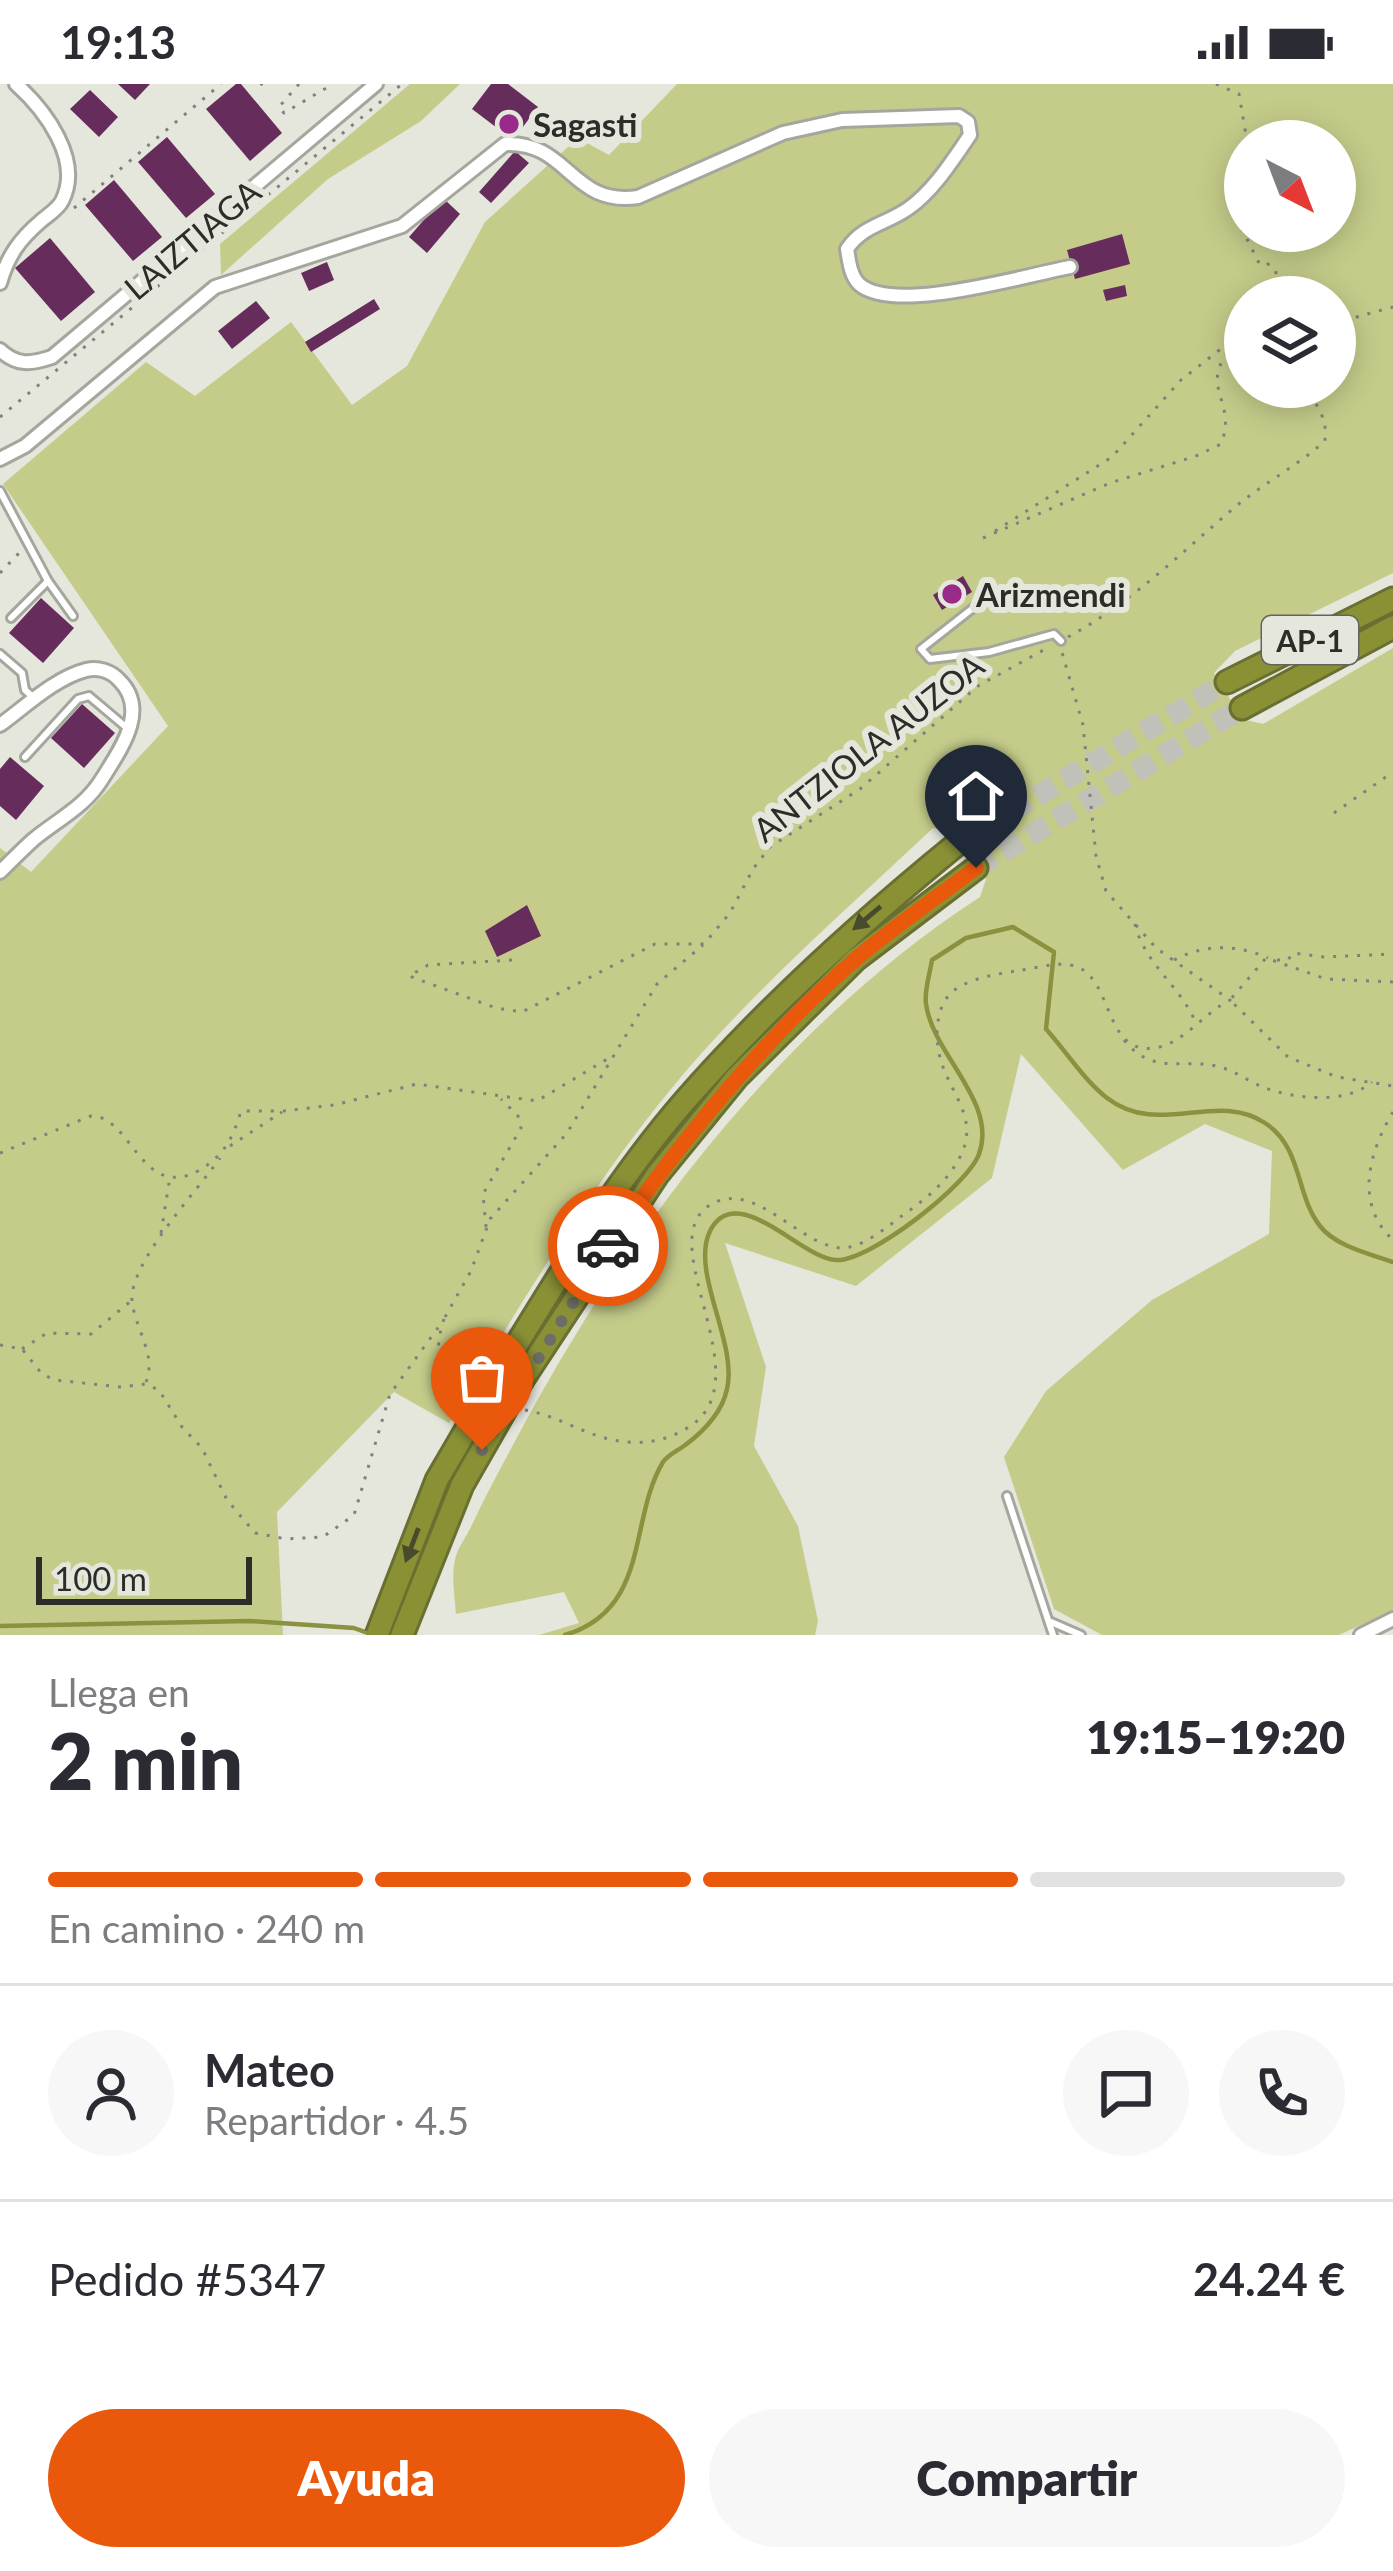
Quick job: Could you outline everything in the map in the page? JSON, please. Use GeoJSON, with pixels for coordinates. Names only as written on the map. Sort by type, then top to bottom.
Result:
{"type":"FeatureCollection","features":[{"type":"Feature","properties":{"kind":"highway","name":"AP-1"},"geometry":{"type":"LineString","coordinates":[[1227,682],[1393,599]]}},
{"type":"Feature","properties":{"kind":"highway","name":"AP-1"},"geometry":{"type":"LineString","coordinates":[[1242,708],[1393,627]]}},
{"type":"Feature","properties":{"kind":"highway"},"geometry":{"type":"LineString","coordinates":[[377,1635],[437,1480],[578,1245],[682,1105],[774,1004],[957,844]]}},
{"type":"Feature","properties":{"kind":"highway"},"geometry":{"type":"LineString","coordinates":[[402,1635],[463,1485],[522,1380],[657,1175],[737,1077],[856,959],[976,868]]}},
{"type":"Feature","properties":{"kind":"street"},"geometry":{"type":"LineString","coordinates":[[0,283],[16,244],[61,204],[67,183],[62,150],[50,119],[16,84]]}},
{"type":"Feature","properties":{"kind":"street","name":"LAIZTIAGA"},"geometry":{"type":"LineString","coordinates":[[0,350],[17,362],[32,364],[52,357],[376,84]]}},
{"type":"Feature","properties":{"kind":"street"},"geometry":{"type":"LineString","coordinates":[[0,459],[25,446],[215,286],[402,226],[505,144],[538,147],[612,201],[638,197],[783,133],[842,119],[958,116],[968,122],[970,135],[941,177],[907,210],[880,220],[856,236],[847,249],[859,284],[880,293],[914,296],[1070,267]]}},
{"type":"Feature","properties":{"kind":"street"},"geometry":{"type":"LineString","coordinates":[[0,725],[87,670],[116,676],[129,692],[134,712],[100,783],[77,809],[34,839],[0,872]]}},
{"type":"Feature","properties":{"kind":"street"},"geometry":{"type":"LineString","coordinates":[[1361,1635],[1393,1619]]}},
{"type":"Feature","properties":{"kind":"lane"},"geometry":{"type":"LineString","coordinates":[[0,491],[73,616]]}},
{"type":"Feature","properties":{"kind":"lane"},"geometry":{"type":"LineString","coordinates":[[11,619],[48,580]]}},
{"type":"Feature","properties":{"kind":"lane"},"geometry":{"type":"LineString","coordinates":[[982,601],[921,649],[930,659],[989,652],[1054,634],[1060,641]]}},
{"type":"Feature","properties":{"kind":"lane"},"geometry":{"type":"LineString","coordinates":[[0,654],[22,673],[26,690],[35,699]]}},
{"type":"Feature","properties":{"kind":"lane"},"geometry":{"type":"LineString","coordinates":[[25,757],[78,699],[89,696],[129,730]]}},
{"type":"Feature","properties":{"kind":"lane"},"geometry":{"type":"LineString","coordinates":[[1007,1496],[1053,1635]]}},
{"type":"Feature","properties":{"kind":"lane"},"geometry":{"type":"LineString","coordinates":[[1050,1622],[1081,1635]]}},
{"type":"Feature","properties":{"kind":"path"},"geometry":{"type":"LineString","coordinates":[[63,218],[221,84]]}},
{"type":"Feature","properties":{"kind":"path"},"geometry":{"type":"LineString","coordinates":[[298,84],[278,106],[284,113],[333,84]]}},
{"type":"Feature","properties":{"kind":"path"},"geometry":{"type":"LineString","coordinates":[[0,417],[402,84]]}},
{"type":"Feature","properties":{"kind":"path"},"geometry":{"type":"LineString","coordinates":[[1216,84],[1239,94],[1243,120]]}},
{"type":"Feature","properties":{"kind":"path"},"geometry":{"type":"LineString","coordinates":[[1252,252],[1260,265],[1268,264],[1276,271],[1276,276]]}},
{"type":"Feature","properties":{"kind":"path"},"geometry":{"type":"LineString","coordinates":[[1356,317],[1393,307]]}},
{"type":"Feature","properties":{"kind":"path"},"geometry":{"type":"LineString","coordinates":[[1245,333],[1228,350],[1215,377],[1226,432],[1221,444],[1196,457],[1110,483],[982,538],[1112,457],[1181,380],[1245,333]]}},
{"type":"Feature","properties":{"kind":"path","name":"ANTZIOLA AUZOA"},"geometry":{"type":"LineString","coordinates":[[486,1229],[507,1196],[567,1133],[657,984],[704,944],[730,913],[770,847],[860,789],[978,686],[1100,620],[1146,585],[1238,504],[1325,441],[1318,408]]}},
{"type":"Feature","properties":{"kind":"path"},"geometry":{"type":"LineString","coordinates":[[0,573],[30,542]]}},
{"type":"Feature","properties":{"kind":"path"},"geometry":{"type":"LineString","coordinates":[[1060,641],[1089,754],[1096,856],[1106,892],[1172,961],[1230,1000],[1288,1058],[1337,1078],[1393,1086]]}},
{"type":"Feature","properties":{"kind":"path"},"geometry":{"type":"LineString","coordinates":[[1334,813],[1393,772]]}},
{"type":"Feature","properties":{"kind":"path"},"geometry":{"type":"LineString","coordinates":[[1135,923],[1146,954],[1177,989],[1195,1023]]}},
{"type":"Feature","properties":{"kind":"path"},"geometry":{"type":"LineString","coordinates":[[512,960],[428,964],[409,976],[522,1012],[656,944],[704,944]]}},
{"type":"Feature","properties":{"kind":"path"},"geometry":{"type":"LineString","coordinates":[[1172,961],[1189,953],[1233,946],[1326,979],[1393,982]]}},
{"type":"Feature","properties":{"kind":"path"},"geometry":{"type":"LineString","coordinates":[[1266,958],[1288,960],[1293,953],[1393,954]]}},
{"type":"Feature","properties":{"kind":"path"},"geometry":{"type":"LineString","coordinates":[[1119,1034],[1134,1047],[1166,1045],[1230,1000],[1266,958]]}},
{"type":"Feature","properties":{"kind":"path"},"geometry":{"type":"LineString","coordinates":[[526,1411],[626,1442],[666,1438],[700,1419],[715,1389],[713,1346],[694,1246],[696,1222],[707,1207],[727,1199],[749,1202],[839,1248],[859,1244],[933,1192],[951,1173],[965,1135],[962,1100],[942,1064],[938,1036],[939,1013],[956,988],[1006,973],[1072,965],[1089,976],[1119,1034],[1144,1057],[1176,1066],[1216,1065],[1291,1095],[1336,1096],[1365,1089],[1373,1082]]}},
{"type":"Feature","properties":{"kind":"path"},"geometry":{"type":"LineString","coordinates":[[145,1384],[149,1361],[132,1300],[135,1283],[158,1240],[226,1149],[241,1111],[334,1105],[417,1084],[537,1101],[615,1054]]}},
{"type":"Feature","properties":{"kind":"path"},"geometry":{"type":"LineString","coordinates":[[0,1345],[22,1349],[42,1373],[55,1380],[121,1387],[145,1384],[159,1390],[202,1448],[226,1500],[255,1533],[286,1539],[322,1538],[354,1515],[390,1394],[443,1321],[471,1271],[486,1229],[483,1194],[520,1128],[518,1116],[500,1098]]}},
{"type":"Feature","properties":{"kind":"path"},"geometry":{"type":"LineString","coordinates":[[0,1154],[101,1116],[115,1121],[133,1154],[170,1175],[187,1176],[284,1111]]}},
{"type":"Feature","properties":{"kind":"path"},"geometry":{"type":"LineString","coordinates":[[1393,1112],[1374,1151],[1368,1183],[1380,1228],[1393,1240]]}},
{"type":"Feature","properties":{"kind":"path"},"geometry":{"type":"LineString","coordinates":[[158,1240],[170,1175]]}},
{"type":"Feature","properties":{"kind":"path"},"geometry":{"type":"LineString","coordinates":[[22,1349],[47,1333],[92,1334],[132,1300]]}},
{"type":"Feature","properties":{"kind":"path"},"geometry":{"type":"LineString","coordinates":[[443,1321],[437,1347],[446,1377],[452,1385],[483,1396]]}},
{"type":"Feature","properties":{"kind":"green space"},"geometry":{"type":"Polygon","coordinates":[[[410,84],[460,84],[421,121],[328,179],[221,275],[220,244],[410,84]]]}},
{"type":"Feature","properties":{"kind":"green space"},"geometry":{"type":"Polygon","coordinates":[[[677,84],[1393,84],[1393,573],[1235,651],[1214,673],[1242,719],[1263,724],[1393,648],[1393,1610],[1339,1635],[1102,1635],[1054,1609],[1004,1457],[1046,1391],[1152,1300],[1269,1234],[1272,1151],[1205,1124],[1123,1170],[1021,1054],[992,1178],[856,1286],[725,1243],[766,1367],[754,1446],[798,1526],[818,1621],[815,1635],[539,1635],[579,1623],[564,1592],[456,1614],[453,1573],[460,1547],[564,1353],[663,1205],[777,1068],[840,1006],[908,948],[980,897],[986,879],[955,834],[933,828],[772,979],[681,1077],[575,1220],[449,1423],[394,1392],[277,1512],[283,1635],[0,1635],[0,848],[31,872],[168,726],[3,484],[146,362],[195,396],[291,322],[352,405],[407,366],[485,222],[578,138],[609,155],[677,84]]]}},
{"type":"Feature","properties":{"kind":"building"},"geometry":{"type":"Polygon","coordinates":[[[118,84],[150,84],[135,100],[118,84]]]}},
{"type":"Feature","properties":{"kind":"building"},"geometry":{"type":"Polygon","coordinates":[[[241,84],[282,133],[250,161],[206,109],[241,84]]]}},
{"type":"Feature","properties":{"kind":"building","name":"Sagasti"},"geometry":{"type":"Polygon","coordinates":[[[491,84],[508,84],[538,107],[513,140],[472,109],[491,84]]]}},
{"type":"Feature","properties":{"kind":"building"},"geometry":{"type":"Polygon","coordinates":[[[90,90],[118,117],[99,137],[70,109],[90,90]]]}},
{"type":"Feature","properties":{"kind":"building"},"geometry":{"type":"Polygon","coordinates":[[[167,137],[215,194],[186,218],[138,162],[167,137]]]}},
{"type":"Feature","properties":{"kind":"building"},"geometry":{"type":"Polygon","coordinates":[[[515,151],[529,163],[491,203],[479,192],[515,151]]]}},
{"type":"Feature","properties":{"kind":"building"},"geometry":{"type":"Polygon","coordinates":[[[114,180],[162,237],[133,261],[85,205],[114,180]]]}},
{"type":"Feature","properties":{"kind":"building"},"geometry":{"type":"Polygon","coordinates":[[[443,198],[460,214],[427,253],[409,237],[443,198]]]}},
{"type":"Feature","properties":{"kind":"building"},"geometry":{"type":"Polygon","coordinates":[[[1122,234],[1130,264],[1075,279],[1067,250],[1122,234]]]}},
{"type":"Feature","properties":{"kind":"building"},"geometry":{"type":"Polygon","coordinates":[[[50,238],[95,292],[61,321],[15,268],[50,238]]]}},
{"type":"Feature","properties":{"kind":"building"},"geometry":{"type":"Polygon","coordinates":[[[327,262],[334,280],[309,291],[301,273],[327,262]]]}},
{"type":"Feature","properties":{"kind":"building"},"geometry":{"type":"Polygon","coordinates":[[[1125,285],[1127,296],[1106,301],[1103,290],[1125,285]]]}},
{"type":"Feature","properties":{"kind":"building"},"geometry":{"type":"Polygon","coordinates":[[[374,299],[380,309],[311,352],[305,342],[374,299]]]}},
{"type":"Feature","properties":{"kind":"building"},"geometry":{"type":"Polygon","coordinates":[[[256,301],[270,318],[232,349],[218,331],[256,301]]]}},
{"type":"Feature","properties":{"kind":"building","name":"Arizmendi"},"geometry":{"type":"Polygon","coordinates":[[[963,576],[972,592],[942,610],[933,595],[963,576]]]}},
{"type":"Feature","properties":{"kind":"building"},"geometry":{"type":"Polygon","coordinates":[[[41,598],[74,628],[43,663],[9,633],[41,598]]]}},
{"type":"Feature","properties":{"kind":"building"},"geometry":{"type":"Polygon","coordinates":[[[82,704],[115,733],[84,768],[51,738],[82,704]]]}},
{"type":"Feature","properties":{"kind":"building"},"geometry":{"type":"Polygon","coordinates":[[[10,757],[44,786],[16,820],[0,806],[0,769],[10,757]]]}},
{"type":"Feature","properties":{"kind":"building"},"geometry":{"type":"Polygon","coordinates":[[[527,905],[541,936],[497,957],[485,931],[527,905]]]}},
{"type":"Feature","properties":{"kind":"waterway"},"geometry":{"type":"LineString","coordinates":[[565,1635],[612,1605],[625,1584],[652,1485],[663,1462],[705,1428],[724,1398],[729,1371],[705,1248],[721,1217],[736,1213],[752,1217],[836,1260],[893,1236],[938,1202],[971,1168],[979,1154],[980,1116],[931,1023],[926,999],[932,960],[966,938],[1013,927],[1054,952],[1046,1029],[1107,1098],[1147,1114],[1227,1111],[1265,1123],[1286,1145],[1306,1200],[1326,1233],[1393,1262]]}},
{"type":"Feature","properties":{"kind":"waterway"},"geometry":{"type":"LineString","coordinates":[[0,1626],[249,1621],[368,1633]]}},
{"type":"Feature","properties":{"kind":"tunnel"},"geometry":{"type":"LineString","coordinates":[[957,844],[1227,682]]}},
{"type":"Feature","properties":{"kind":"tunnel"},"geometry":{"type":"LineString","coordinates":[[976,868],[1242,708]]}},
{"type":"Feature","properties":{"kind":"way so far"},"geometry":{"type":"LineString","coordinates":[[482,1450],[608,1246]]}},
{"type":"Feature","properties":{"kind":"place","name":"Sagasti"},"geometry":{"type":"Point","coordinates":[509,124]}},
{"type":"Feature","properties":{"kind":"place","name":"Arizmendi"},"geometry":{"type":"Point","coordinates":[952,594]}},
{"type":"Feature","properties":{"kind":"route"},"geometry":{"type":"LineString","coordinates":[[608,1246],[657,1175],[737,1077],[856,959],[976,868]]}}]}
